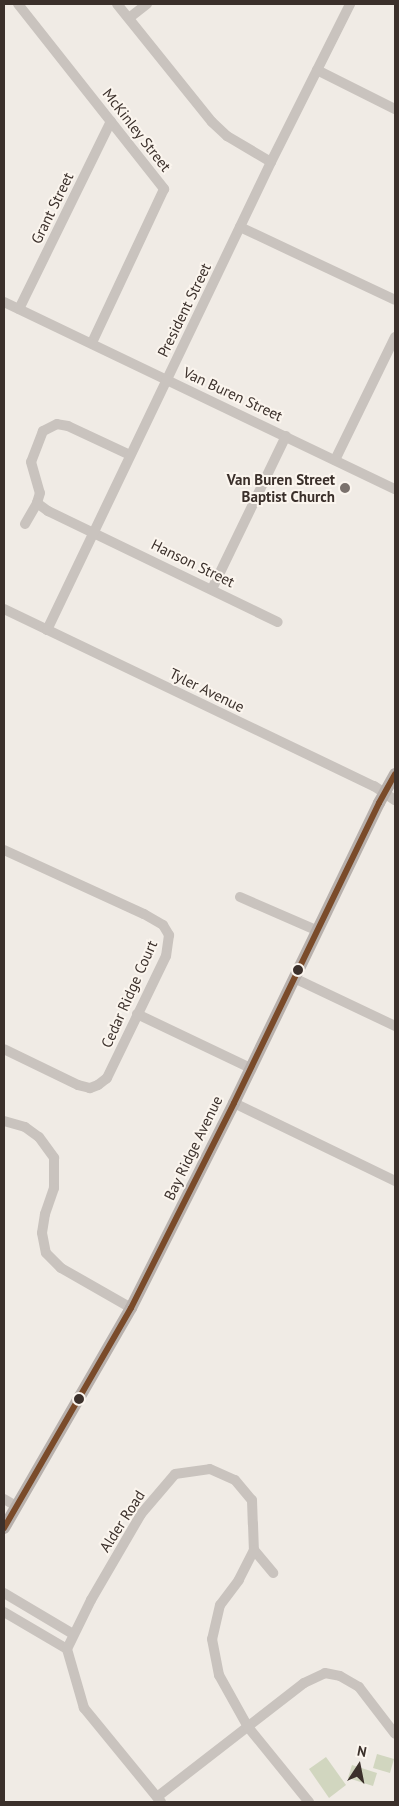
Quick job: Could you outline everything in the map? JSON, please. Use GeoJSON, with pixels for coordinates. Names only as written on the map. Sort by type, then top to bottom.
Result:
{"type":"FeatureCollection","features":[{"type":"Feature","properties":{"kind":"main road","name":"Bay Ridge Avenue"},"geometry":{"type":"LineString","coordinates":[[4,1528],[131,1308],[234,1103],[316,930],[390,796],[395,774]]}},
{"type":"Feature","properties":{"kind":"street","name":"McKinley Street"},"geometry":{"type":"LineString","coordinates":[[18,4],[164,189],[92,343]]}},
{"type":"Feature","properties":{"kind":"street"},"geometry":{"type":"LineString","coordinates":[[117,4],[212,122],[227,136],[271,162]]}},
{"type":"Feature","properties":{"kind":"street"},"geometry":{"type":"LineString","coordinates":[[129,18],[147,4]]}},
{"type":"Feature","properties":{"kind":"street","name":"President Street"},"geometry":{"type":"LineString","coordinates":[[47,630],[271,162],[350,4]]}},
{"type":"Feature","properties":{"kind":"street"},"geometry":{"type":"LineString","coordinates":[[316,70],[395,109]]}},
{"type":"Feature","properties":{"kind":"street","name":"Grant Street"},"geometry":{"type":"LineString","coordinates":[[19,309],[111,121]]}},
{"type":"Feature","properties":{"kind":"street"},"geometry":{"type":"LineString","coordinates":[[240,227],[395,300]]}},
{"type":"Feature","properties":{"kind":"street","name":"Van Buren Street"},"geometry":{"type":"LineString","coordinates":[[4,302],[395,489]]}},
{"type":"Feature","properties":{"kind":"street"},"geometry":{"type":"LineString","coordinates":[[335,460],[395,338]]}},
{"type":"Feature","properties":{"kind":"street"},"geometry":{"type":"LineString","coordinates":[[26,524],[38,503],[40,492],[31,462],[43,431],[57,424],[68,426],[130,455]]}},
{"type":"Feature","properties":{"kind":"street"},"geometry":{"type":"LineString","coordinates":[[212,589],[286,436]]}},
{"type":"Feature","properties":{"kind":"street","name":"Hanson Street"},"geometry":{"type":"LineString","coordinates":[[38,503],[48,511],[94,531],[278,622]]}},
{"type":"Feature","properties":{"kind":"street","name":"Tyler Avenue"},"geometry":{"type":"LineString","coordinates":[[4,609],[390,796]]}},
{"type":"Feature","properties":{"kind":"street","name":"Cedar Ridge Court"},"geometry":{"type":"LineString","coordinates":[[4,850],[163,925],[169,935],[169,943],[107,1078],[90,1088],[78,1085],[4,1049]]}},
{"type":"Feature","properties":{"kind":"street"},"geometry":{"type":"LineString","coordinates":[[240,897],[316,930]]}},
{"type":"Feature","properties":{"kind":"street"},"geometry":{"type":"LineString","coordinates":[[294,978],[395,1026]]}},
{"type":"Feature","properties":{"kind":"street"},"geometry":{"type":"LineString","coordinates":[[137,1014],[250,1068]]}},
{"type":"Feature","properties":{"kind":"street"},"geometry":{"type":"LineString","coordinates":[[234,1103],[395,1182]]}},
{"type":"Feature","properties":{"kind":"street"},"geometry":{"type":"LineString","coordinates":[[4,1121],[25,1127],[39,1137],[54,1158],[54,1188],[45,1214],[42,1233],[46,1252],[61,1268],[131,1308]]}},
{"type":"Feature","properties":{"kind":"street","name":"Alder Road"},"geometry":{"type":"LineString","coordinates":[[67,1649],[73,1634],[141,1514],[175,1474],[210,1469],[236,1480],[252,1500],[254,1550]]}},
{"type":"Feature","properties":{"kind":"street"},"geometry":{"type":"LineString","coordinates":[[4,1499],[16,1506]]}},
{"type":"Feature","properties":{"kind":"street"},"geometry":{"type":"LineString","coordinates":[[273,1573],[254,1550],[239,1580],[220,1605],[212,1639],[219,1675],[248,1727],[309,1802]]}},
{"type":"Feature","properties":{"kind":"street"},"geometry":{"type":"LineString","coordinates":[[4,1592],[73,1634]]}},
{"type":"Feature","properties":{"kind":"street"},"geometry":{"type":"LineString","coordinates":[[4,1612],[67,1649],[84,1708],[159,1800],[304,1683],[326,1673],[340,1676],[358,1687],[395,1734]]}},
{"type":"Feature","properties":{"kind":"green space"},"geometry":{"type":"Polygon","coordinates":[[[377,1754],[394,1759],[390,1773],[373,1768],[377,1754]]]}},
{"type":"Feature","properties":{"kind":"green space"},"geometry":{"type":"Polygon","coordinates":[[[326,1757],[346,1785],[329,1798],[309,1769],[326,1757]]]}},
{"type":"Feature","properties":{"kind":"green space"},"geometry":{"type":"Polygon","coordinates":[[[352,1765],[377,1773],[373,1786],[348,1778],[352,1765]]]}},
{"type":"Feature","properties":{"kind":"transit line"},"geometry":{"type":"LineString","coordinates":[[4,1528],[131,1308],[395,774]]}},
{"type":"Feature","properties":{"kind":"place","name":"Van Buren Street Baptist Church"},"geometry":{"type":"Point","coordinates":[345,488]}}]}
